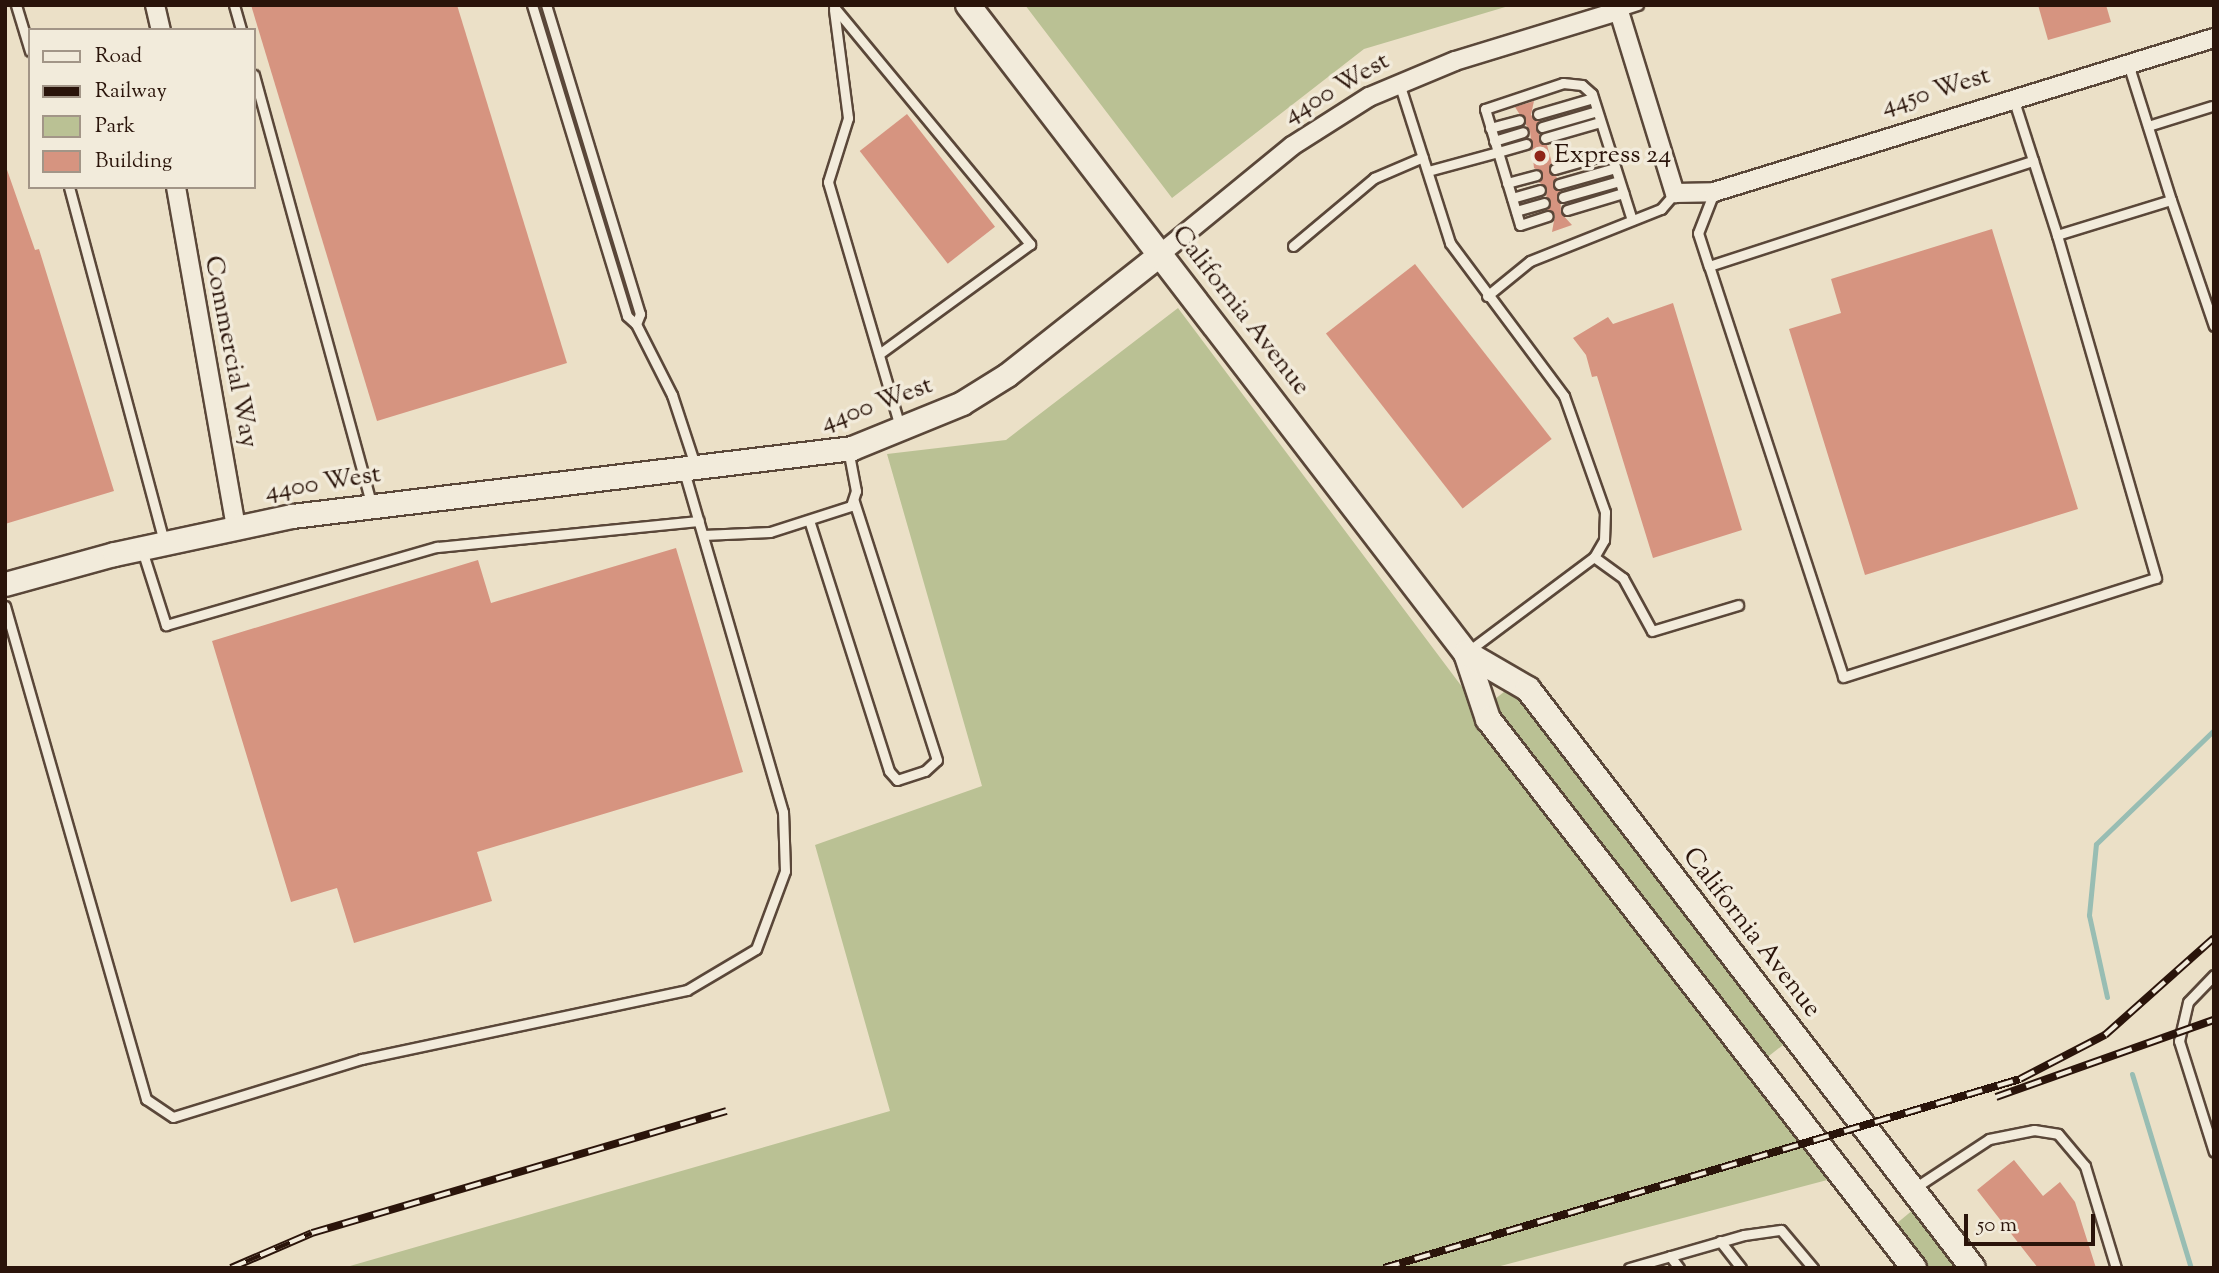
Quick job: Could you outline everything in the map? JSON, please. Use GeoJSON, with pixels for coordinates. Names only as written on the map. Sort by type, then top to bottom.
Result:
{"type":"FeatureCollection","features":[{"type":"Feature","properties":{"kind":"main road","name":"California Avenue"},"geometry":{"type":"LineString","coordinates":[[968,5],[1466,653],[1488,719],[1914,1268]]}},
{"type":"Feature","properties":{"kind":"main road","name":"California Avenue"},"geometry":{"type":"LineString","coordinates":[[1466,653],[1528,689],[1973,1268]]}},
{"type":"Feature","properties":{"kind":"street"},"geometry":{"type":"LineString","coordinates":[[155,5],[161,28]]}},
{"type":"Feature","properties":{"kind":"street"},"geometry":{"type":"LineString","coordinates":[[1618,8],[1675,193]]}},
{"type":"Feature","properties":{"kind":"street","name":"4400 West"},"geometry":{"type":"LineString","coordinates":[[5,584],[236,526],[371,504],[690,470],[848,449],[901,431],[1007,375],[1292,146],[1399,83],[1618,8]]}},
{"type":"Feature","properties":{"kind":"street","name":"4450 West"},"geometry":{"type":"LineString","coordinates":[[1675,193],[1714,191],[2127,61],[2214,38]]}},
{"type":"Feature","properties":{"kind":"street","name":"Commercial Way"},"geometry":{"type":"LineString","coordinates":[[176,189],[236,526]]}},
{"type":"Feature","properties":{"kind":"lane"},"geometry":{"type":"LineString","coordinates":[[16,5],[28,44]]}},
{"type":"Feature","properties":{"kind":"lane"},"geometry":{"type":"LineString","coordinates":[[234,5],[240,28]]}},
{"type":"Feature","properties":{"kind":"lane"},"geometry":{"type":"LineString","coordinates":[[5,606],[146,1099],[173,1117],[362,1059],[687,990],[756,949],[785,871],[783,812],[699,521],[672,395],[636,324],[627,316],[532,5]]}},
{"type":"Feature","properties":{"kind":"lane"},"geometry":{"type":"LineString","coordinates":[[546,5],[640,314],[636,324]]}},
{"type":"Feature","properties":{"kind":"lane"},"geometry":{"type":"LineString","coordinates":[[1618,8],[1638,5]]}},
{"type":"Feature","properties":{"kind":"lane"},"geometry":{"type":"LineString","coordinates":[[834,6],[1030,244],[879,354]]}},
{"type":"Feature","properties":{"kind":"lane"},"geometry":{"type":"LineString","coordinates":[[834,6],[848,118],[828,182],[901,431]]}},
{"type":"Feature","properties":{"kind":"lane"},"geometry":{"type":"LineString","coordinates":[[2127,61],[2214,326]]}},
{"type":"Feature","properties":{"kind":"lane"},"geometry":{"type":"LineString","coordinates":[[256,82],[371,504]]}},
{"type":"Feature","properties":{"kind":"lane"},"geometry":{"type":"LineString","coordinates":[[1399,83],[1450,243],[1572,412],[1605,512],[1604,540],[1594,557],[1466,653]]}},
{"type":"Feature","properties":{"kind":"lane"},"geometry":{"type":"LineString","coordinates":[[1548,216],[1520,225],[1485,109],[1550,87],[1582,85],[1593,98],[1632,220]]}},
{"type":"Feature","properties":{"kind":"lane"},"geometry":{"type":"LineString","coordinates":[[1714,191],[1698,233],[1843,677],[2156,578],[2057,235],[2013,96]]}},
{"type":"Feature","properties":{"kind":"lane"},"geometry":{"type":"LineString","coordinates":[[1538,114],[1593,98]]}},
{"type":"Feature","properties":{"kind":"lane"},"geometry":{"type":"LineString","coordinates":[[2148,126],[2212,106]]}},
{"type":"Feature","properties":{"kind":"lane"},"geometry":{"type":"LineString","coordinates":[[1542,127],[1597,111]]}},
{"type":"Feature","properties":{"kind":"lane"},"geometry":{"type":"LineString","coordinates":[[1490,128],[1519,120]]}},
{"type":"Feature","properties":{"kind":"lane"},"geometry":{"type":"LineString","coordinates":[[1545,138],[1600,122]]}},
{"type":"Feature","properties":{"kind":"lane"},"geometry":{"type":"LineString","coordinates":[[1494,141],[1523,132]]}},
{"type":"Feature","properties":{"kind":"lane"},"geometry":{"type":"LineString","coordinates":[[1428,171],[1526,144]]}},
{"type":"Feature","properties":{"kind":"lane"},"geometry":{"type":"LineString","coordinates":[[1555,169],[1610,153]]}},
{"type":"Feature","properties":{"kind":"lane"},"geometry":{"type":"LineString","coordinates":[[1293,246],[1374,178],[1423,157]]}},
{"type":"Feature","properties":{"kind":"lane"},"geometry":{"type":"LineString","coordinates":[[1709,266],[2034,161]]}},
{"type":"Feature","properties":{"kind":"lane"},"geometry":{"type":"LineString","coordinates":[[1559,184],[1615,168]]}},
{"type":"Feature","properties":{"kind":"lane"},"geometry":{"type":"LineString","coordinates":[[1507,183],[1536,175]]}},
{"type":"Feature","properties":{"kind":"lane"},"geometry":{"type":"LineString","coordinates":[[1563,197],[1619,181]]}},
{"type":"Feature","properties":{"kind":"lane"},"geometry":{"type":"LineString","coordinates":[[70,189],[164,542]]}},
{"type":"Feature","properties":{"kind":"lane"},"geometry":{"type":"LineString","coordinates":[[1512,198],[1540,190]]}},
{"type":"Feature","properties":{"kind":"lane"},"geometry":{"type":"LineString","coordinates":[[1567,210],[1623,193]]}},
{"type":"Feature","properties":{"kind":"lane"},"geometry":{"type":"LineString","coordinates":[[1487,296],[1530,261],[1661,209],[1675,193]]}},
{"type":"Feature","properties":{"kind":"lane"},"geometry":{"type":"LineString","coordinates":[[2057,235],[2171,200]]}},
{"type":"Feature","properties":{"kind":"lane"},"geometry":{"type":"LineString","coordinates":[[1516,211],[1544,203]]}},
{"type":"Feature","properties":{"kind":"lane"},"geometry":{"type":"LineString","coordinates":[[809,520],[888,771],[897,780],[925,771],[937,760],[855,501],[848,449]]}},
{"type":"Feature","properties":{"kind":"lane"},"geometry":{"type":"LineString","coordinates":[[703,535],[770,532],[855,501]]}},
{"type":"Feature","properties":{"kind":"lane"},"geometry":{"type":"LineString","coordinates":[[141,548],[166,625],[437,547],[699,521]]}},
{"type":"Feature","properties":{"kind":"lane"},"geometry":{"type":"LineString","coordinates":[[1594,557],[1623,578],[1652,631],[1738,605]]}},
{"type":"Feature","properties":{"kind":"lane"},"geometry":{"type":"LineString","coordinates":[[2214,975],[2188,1002],[2179,1041],[2214,1152]]}},
{"type":"Feature","properties":{"kind":"lane"},"geometry":{"type":"LineString","coordinates":[[1913,1190],[1989,1139],[2034,1130],[2058,1134],[2085,1166],[2116,1268]]}},
{"type":"Feature","properties":{"kind":"lane"},"geometry":{"type":"LineString","coordinates":[[1629,1268],[1720,1241],[1781,1230],[1813,1268]]}},
{"type":"Feature","properties":{"kind":"lane"},"geometry":{"type":"LineString","coordinates":[[1720,1241],[1741,1268]]}},
{"type":"Feature","properties":{"kind":"lane"},"geometry":{"type":"LineString","coordinates":[[1670,1256],[1679,1268]]}},
{"type":"Feature","properties":{"kind":"green space"},"geometry":{"type":"Polygon","coordinates":[[[1025,5],[1512,5],[1364,49],[1172,198],[1025,5]]]}},
{"type":"Feature","properties":{"kind":"green space"},"geometry":{"type":"Polygon","coordinates":[[[1178,308],[1831,1179],[1493,1268],[343,1268],[890,1111],[815,845],[982,786],[887,454],[1006,440],[1178,308]]]}},
{"type":"Feature","properties":{"kind":"green space"},"geometry":{"type":"Polygon","coordinates":[[[1509,688],[1786,1043],[1768,1057],[1491,702],[1509,688]]]}},
{"type":"Feature","properties":{"kind":"green space"},"geometry":{"type":"Polygon","coordinates":[[[1914,1209],[1958,1268],[1930,1268],[1896,1224],[1914,1209]]]}},
{"type":"Feature","properties":{"kind":"building"},"geometry":{"type":"Polygon","coordinates":[[[251,5],[457,5],[567,363],[377,421],[251,5]]]}},
{"type":"Feature","properties":{"kind":"building"},"geometry":{"type":"Polygon","coordinates":[[[2038,5],[2106,5],[2111,22],[2048,40],[2038,5]]]}},
{"type":"Feature","properties":{"kind":"building","name":"Express 24"},"geometry":{"type":"Polygon","coordinates":[[[1534,101],[1531,115],[1539,121],[1539,141],[1547,145],[1552,163],[1549,172],[1557,177],[1553,187],[1560,191],[1561,213],[1572,225],[1552,232],[1555,215],[1547,209],[1546,187],[1538,182],[1542,173],[1534,168],[1530,131],[1515,107],[1534,101]]]}},
{"type":"Feature","properties":{"kind":"building"},"geometry":{"type":"Polygon","coordinates":[[[907,114],[995,227],[948,264],[860,151],[907,114]]]}},
{"type":"Feature","properties":{"kind":"building"},"geometry":{"type":"Polygon","coordinates":[[[5,164],[35,250],[39,249],[114,491],[5,524],[5,164]]]}},
{"type":"Feature","properties":{"kind":"building"},"geometry":{"type":"Polygon","coordinates":[[[1992,229],[2078,509],[1865,575],[1789,329],[1841,313],[1831,279],[1992,229]]]}},
{"type":"Feature","properties":{"kind":"building"},"geometry":{"type":"Polygon","coordinates":[[[1415,264],[1552,439],[1463,509],[1326,334],[1415,264]]]}},
{"type":"Feature","properties":{"kind":"building"},"geometry":{"type":"Polygon","coordinates":[[[1673,303],[1742,530],[1653,558],[1597,376],[1592,377],[1586,355],[1573,338],[1608,317],[1613,324],[1673,303]]]}},
{"type":"Feature","properties":{"kind":"building"},"geometry":{"type":"Polygon","coordinates":[[[676,548],[743,772],[477,852],[492,901],[354,943],[337,888],[291,902],[212,641],[478,560],[491,603],[676,548]]]}},
{"type":"Feature","properties":{"kind":"building"},"geometry":{"type":"Polygon","coordinates":[[[2014,1160],[2043,1196],[2060,1182],[2075,1202],[2096,1268],[2038,1268],[1977,1190],[2014,1160]]]}},
{"type":"Feature","properties":{"kind":"waterway"},"geometry":{"type":"LineString","coordinates":[[2107,997],[2089,915],[2096,844],[2214,730]]}},
{"type":"Feature","properties":{"kind":"waterway"},"geometry":{"type":"LineString","coordinates":[[2132,1074],[2191,1268]]}},
{"type":"Feature","properties":{"kind":"railway"},"geometry":{"type":"LineString","coordinates":[[1384,1268],[2020,1079],[2105,1035],[2214,938]]}},
{"type":"Feature","properties":{"kind":"railway"},"geometry":{"type":"LineString","coordinates":[[1996,1097],[2214,1020]]}},
{"type":"Feature","properties":{"kind":"railway"},"geometry":{"type":"LineString","coordinates":[[231,1268],[312,1233],[726,1111]]}},
{"type":"Feature","properties":{"kind":"place","name":"Express 24"},"geometry":{"type":"Point","coordinates":[1540,156]}}]}
